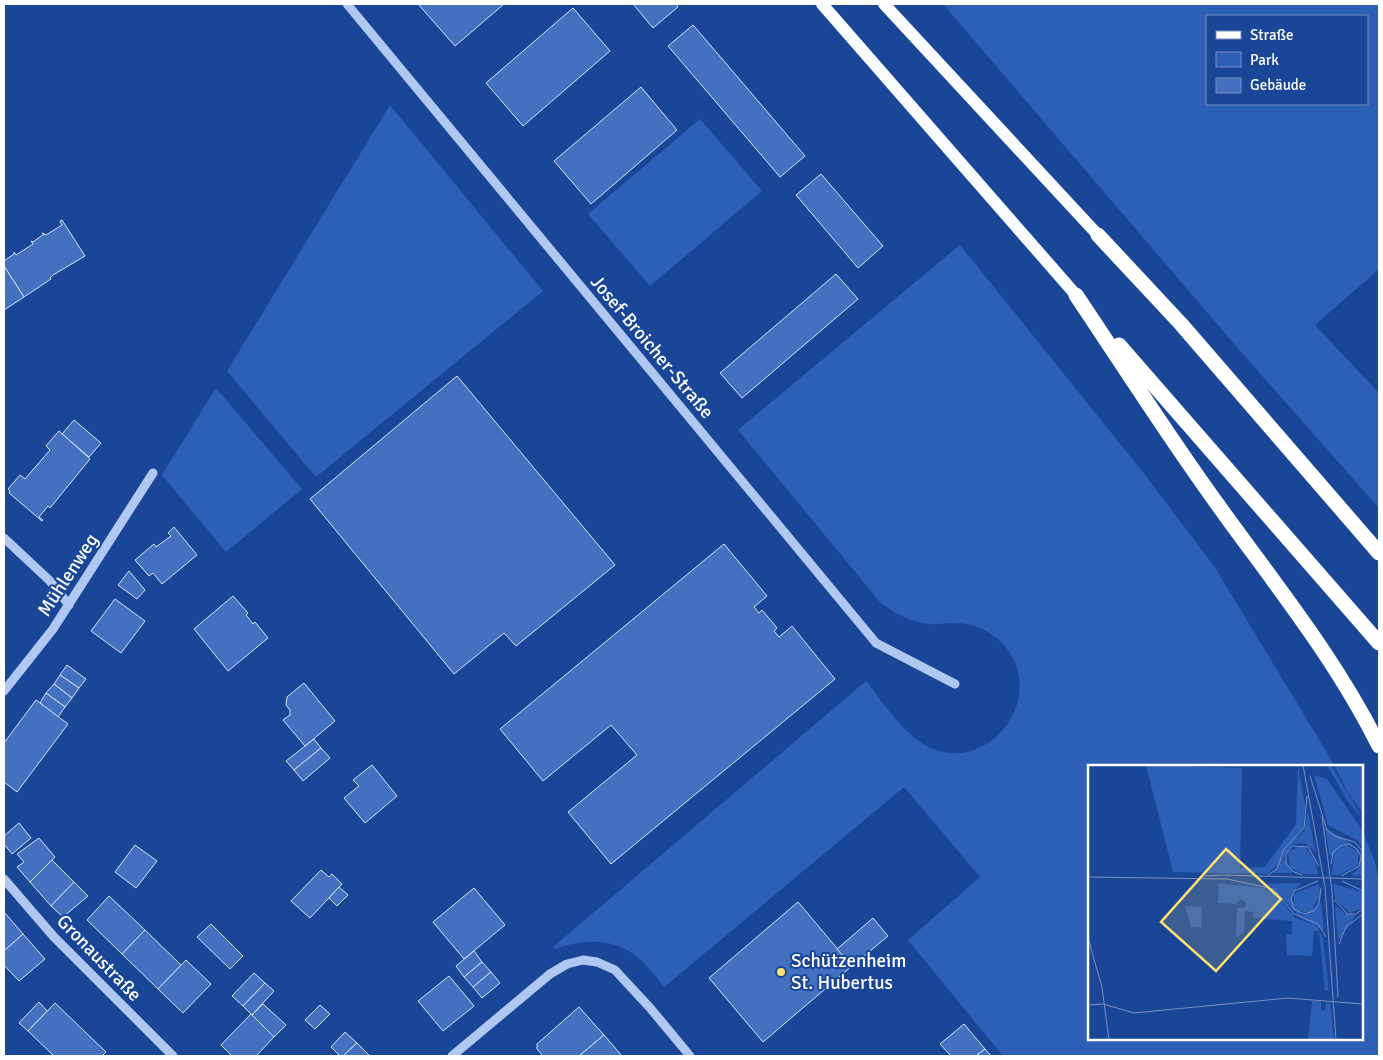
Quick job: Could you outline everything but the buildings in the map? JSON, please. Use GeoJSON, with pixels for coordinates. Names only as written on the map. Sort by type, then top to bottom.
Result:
{"type":"FeatureCollection","features":[{"type":"Feature","properties":{"kind":"highway"},"geometry":{"type":"LineString","coordinates":[[1098,235],[1181,324],[1379,553]]}},
{"type":"Feature","properties":{"kind":"highway"},"geometry":{"type":"LineString","coordinates":[[1076,295],[1379,643]]}},
{"type":"Feature","properties":{"kind":"highway"},"geometry":{"type":"LineString","coordinates":[[1076,295],[1218,504],[1310,631],[1346,685],[1379,746]]}},
{"type":"Feature","properties":{"kind":"main road"},"geometry":{"type":"LineString","coordinates":[[822,4],[1076,295]]}},
{"type":"Feature","properties":{"kind":"main road"},"geometry":{"type":"LineString","coordinates":[[884,4],[1098,235]]}},
{"type":"Feature","properties":{"kind":"street","name":"Josef-Broicher-Straße"},"geometry":{"type":"LineString","coordinates":[[347,4],[876,643],[955,684]]}},
{"type":"Feature","properties":{"kind":"street","name":"Mühlenweg"},"geometry":{"type":"LineString","coordinates":[[4,691],[53,629],[153,473]]}},
{"type":"Feature","properties":{"kind":"street"},"geometry":{"type":"LineString","coordinates":[[4,538],[49,580],[69,605]]}},
{"type":"Feature","properties":{"kind":"street","name":"Gronaustraße"},"geometry":{"type":"LineString","coordinates":[[4,879],[54,937],[173,1056]]}},
{"type":"Feature","properties":{"kind":"street"},"geometry":{"type":"LineString","coordinates":[[452,1056],[550,974],[568,964],[583,960],[597,962],[615,970],[690,1056]]}},
{"type":"Feature","properties":{"kind":"green space"},"geometry":{"type":"Polygon","coordinates":[[[943,4],[1379,4],[1379,269],[1315,325],[1379,393],[1379,508],[1242,353],[943,4]]]}},
{"type":"Feature","properties":{"kind":"green space"},"geometry":{"type":"Polygon","coordinates":[[[390,105],[543,291],[316,477],[227,371],[390,105]]]}},
{"type":"Feature","properties":{"kind":"green space"},"geometry":{"type":"Polygon","coordinates":[[[700,119],[762,191],[650,286],[588,214],[700,119]]]}},
{"type":"Feature","properties":{"kind":"green space"},"geometry":{"type":"Polygon","coordinates":[[[960,245],[1142,471],[1214,566],[1334,765],[1088,765],[1088,1040],[1363,1040],[1363,832],[1375,862],[1379,883],[1379,1056],[1003,1056],[908,940],[980,877],[904,787],[664,987],[641,960],[622,947],[600,942],[589,942],[566,945],[556,949],[553,947],[866,681],[909,733],[925,745],[948,753],[970,751],[990,742],[1006,727],[1016,707],[1020,686],[1016,664],[1002,643],[979,627],[958,623],[921,623],[891,610],[880,602],[738,430],[960,245]]]}},
{"type":"Feature","properties":{"kind":"green space"},"geometry":{"type":"Polygon","coordinates":[[[216,388],[302,489],[226,552],[162,475],[216,388]]]}},
{"type":"Feature","properties":{"kind":"place","name":"Schützenheim St. Hubertus"},"geometry":{"type":"Point","coordinates":[781,972]}}]}
